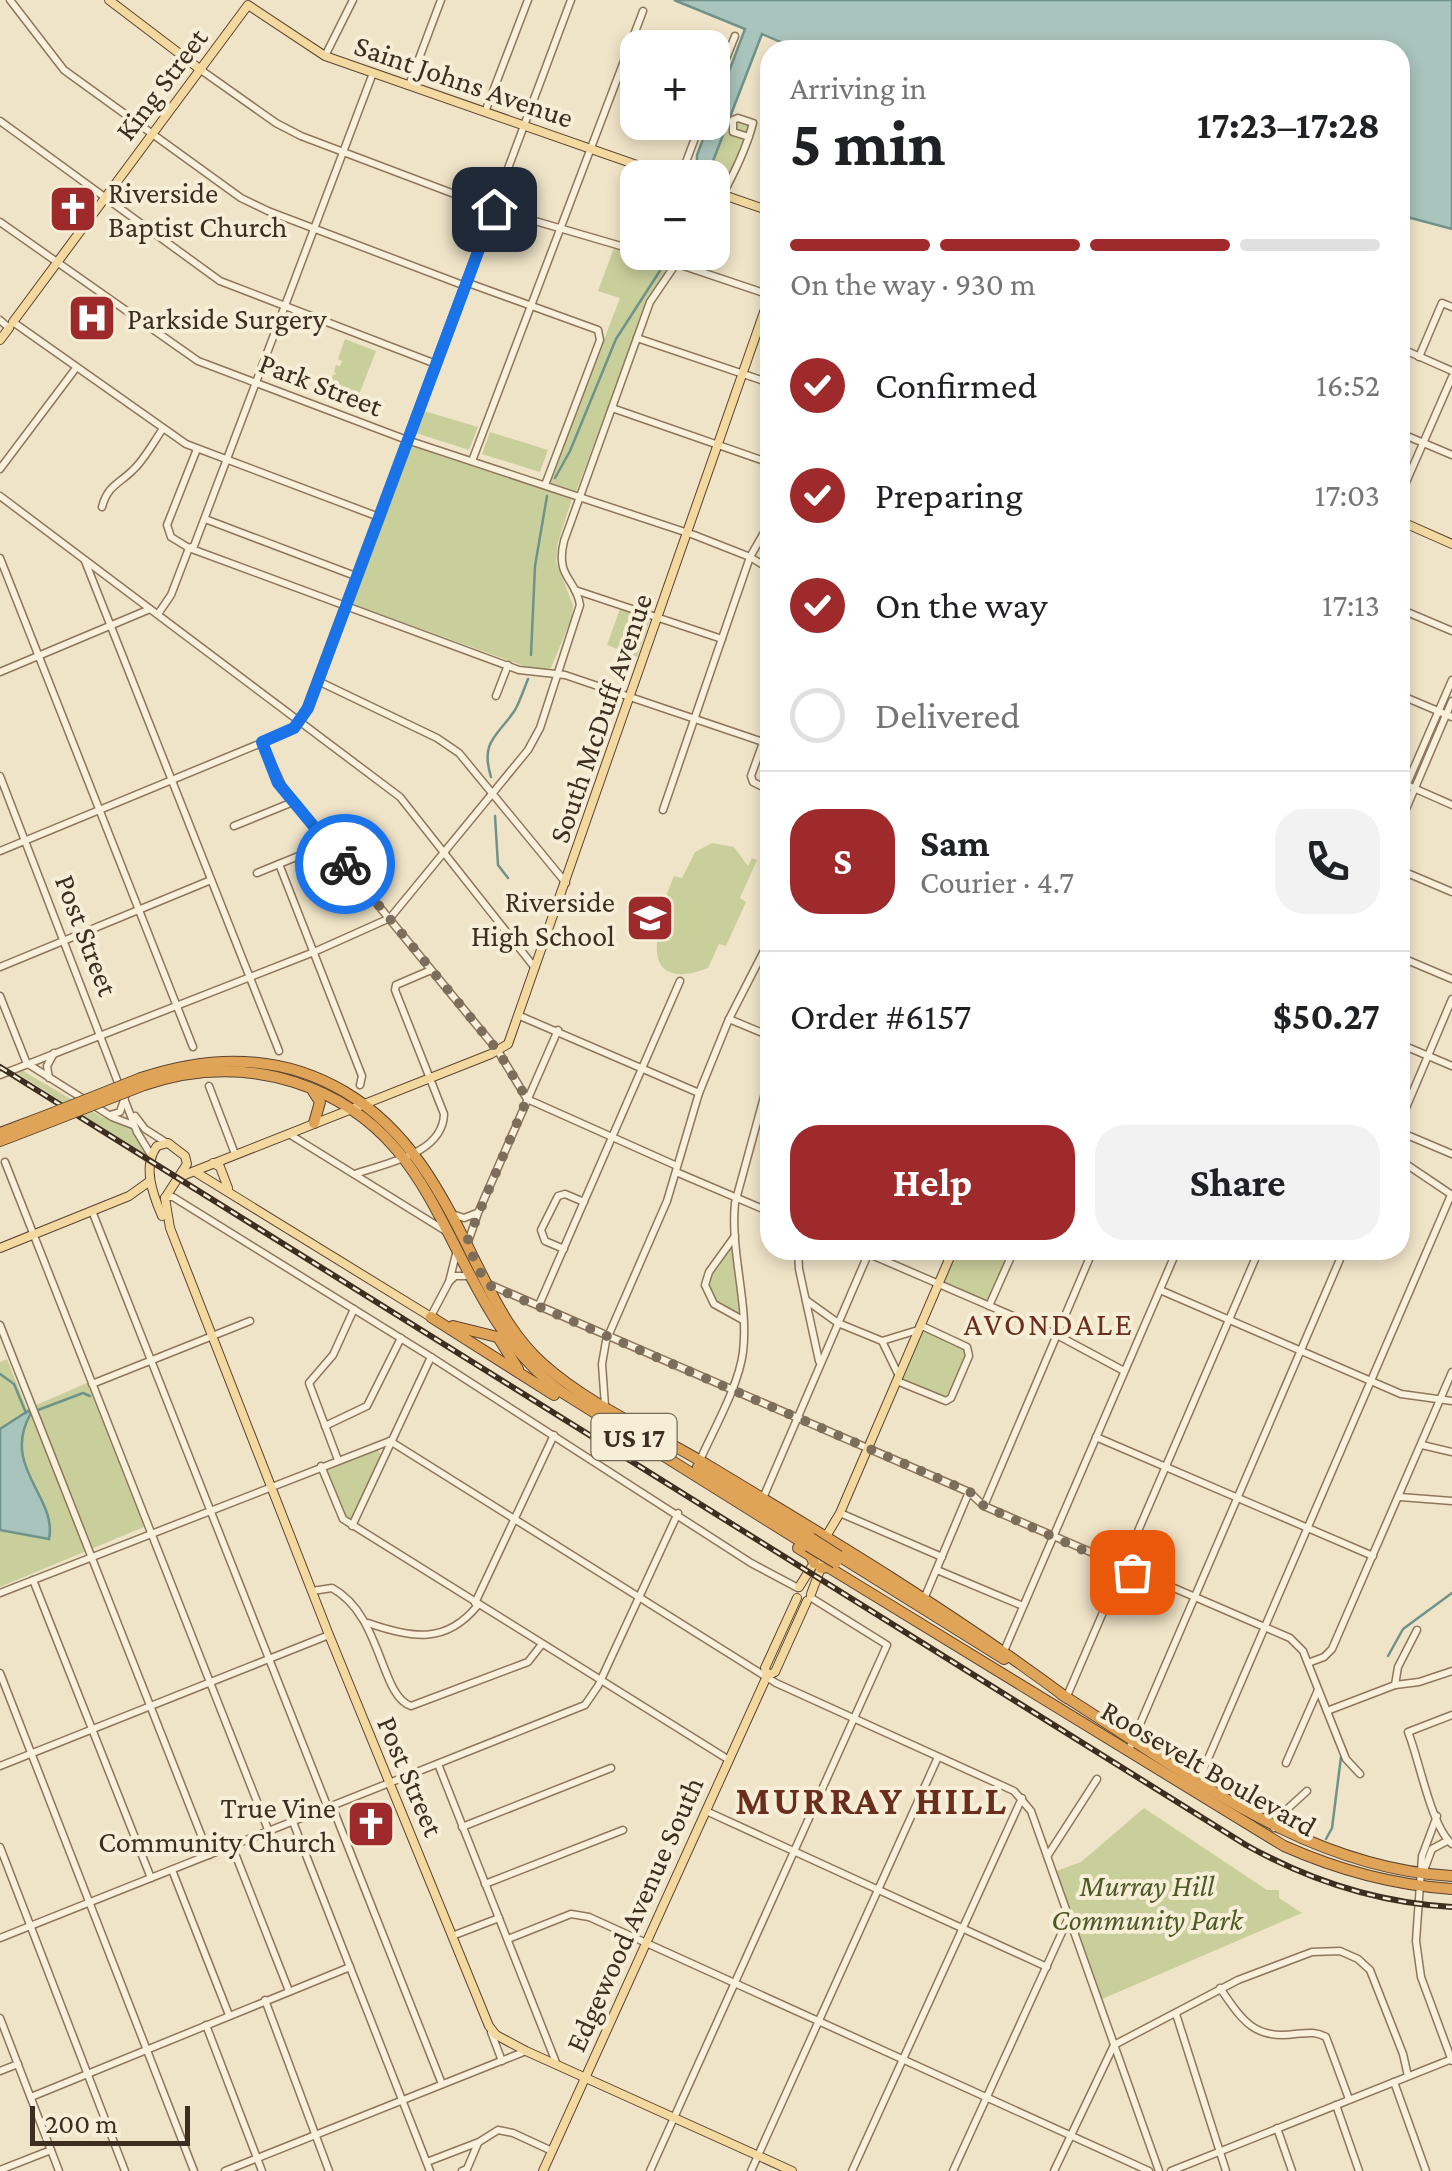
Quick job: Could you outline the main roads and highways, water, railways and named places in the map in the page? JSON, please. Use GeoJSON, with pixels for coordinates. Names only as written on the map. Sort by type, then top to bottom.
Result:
{"type":"FeatureCollection","features":[{"type":"Feature","properties":{"kind":"highway","name":"US 17"},"geometry":{"type":"LineString","coordinates":[[0,1137],[195,1063],[249,1062],[300,1072],[356,1106],[409,1154],[451,1213],[470,1276],[503,1340],[560,1392],[1067,1698]]}},
{"type":"Feature","properties":{"kind":"highway","name":"US 17"},"geometry":{"type":"LineString","coordinates":[[143,1081],[239,1070],[309,1087],[356,1106]]}},
{"type":"Feature","properties":{"kind":"highway"},"geometry":{"type":"LineString","coordinates":[[309,1087],[320,1102],[314,1123]]}},
{"type":"Feature","properties":{"kind":"highway","name":"US 17"},"geometry":{"type":"LineString","coordinates":[[409,1154],[448,1233],[463,1249],[510,1326],[532,1352],[587,1396],[809,1542]]}},
{"type":"Feature","properties":{"kind":"highway"},"geometry":{"type":"LineString","coordinates":[[431,1318],[532,1352]]}},
{"type":"Feature","properties":{"kind":"highway"},"geometry":{"type":"LineString","coordinates":[[431,1318],[810,1556],[818,1566],[828,1566],[1060,1709]]}},
{"type":"Feature","properties":{"kind":"highway"},"geometry":{"type":"LineString","coordinates":[[503,1340],[527,1378]]}},
{"type":"Feature","properties":{"kind":"highway"},"geometry":{"type":"LineString","coordinates":[[619,1416],[700,1460],[924,1600],[1004,1651],[1067,1698]]}},
{"type":"Feature","properties":{"kind":"highway","name":"US 17"},"geometry":{"type":"LineString","coordinates":[[838,1560],[1060,1709]]}},
{"type":"Feature","properties":{"kind":"highway","name":"Roosevelt Boulevard"},"geometry":{"type":"LineString","coordinates":[[1067,1698],[1275,1827],[1354,1859],[1422,1874],[1452,1876]]}},
{"type":"Feature","properties":{"kind":"highway","name":"Roosevelt Boulevard"},"geometry":{"type":"LineString","coordinates":[[1060,1709],[1268,1838],[1335,1867],[1452,1889]]}},
{"type":"Feature","properties":{"kind":"main road"},"geometry":{"type":"LineString","coordinates":[[109,0],[201,70]]}},
{"type":"Feature","properties":{"kind":"main road","name":"King Street"},"geometry":{"type":"LineString","coordinates":[[0,340],[250,3]]}},
{"type":"Feature","properties":{"kind":"main road","name":"Saint Johns Avenue"},"geometry":{"type":"LineString","coordinates":[[250,3],[324,56],[624,160]]}},
{"type":"Feature","properties":{"kind":"main road"},"geometry":{"type":"LineString","coordinates":[[730,197],[760,208]]}},
{"type":"Feature","properties":{"kind":"main road","name":"South McDuff Avenue"},"geometry":{"type":"LineString","coordinates":[[356,1106],[498,1051],[511,1039],[760,324]]}},
{"type":"Feature","properties":{"kind":"main road"},"geometry":{"type":"LineString","coordinates":[[1410,525],[1452,544]]}},
{"type":"Feature","properties":{"kind":"main road"},"geometry":{"type":"LineString","coordinates":[[177,1178],[356,1106]]}},
{"type":"Feature","properties":{"kind":"main road","name":"Post Street"},"geometry":{"type":"LineString","coordinates":[[180,1152],[168,1144],[157,1146],[151,1156],[154,1194],[489,2026],[496,2035],[526,2051],[585,2077]]}},
{"type":"Feature","properties":{"kind":"main road"},"geometry":{"type":"LineString","coordinates":[[180,1152],[198,1162],[220,1167],[232,1193]]}},
{"type":"Feature","properties":{"kind":"main road"},"geometry":{"type":"LineString","coordinates":[[129,1196],[154,1194],[160,1199],[169,1195],[187,1164],[180,1152]]}},
{"type":"Feature","properties":{"kind":"main road"},"geometry":{"type":"LineString","coordinates":[[194,1172],[431,1318]]}},
{"type":"Feature","properties":{"kind":"main road"},"geometry":{"type":"LineString","coordinates":[[0,1248],[129,1196],[150,1180]]}},
{"type":"Feature","properties":{"kind":"main road","name":"Post Street"},"geometry":{"type":"LineString","coordinates":[[169,1195],[170,1228]]}},
{"type":"Feature","properties":{"kind":"main road","name":"Edgewood Avenue South"},"geometry":{"type":"LineString","coordinates":[[542,2171],[729,1760],[766,1668],[838,1527],[839,1516],[949,1260]]}},
{"type":"Feature","properties":{"kind":"main road"},"geometry":{"type":"LineString","coordinates":[[585,2077],[792,2171]]}},
{"type":"Feature","properties":{"kind":"water"},"geometry":{"type":"Polygon","coordinates":[[[674,0],[1452,0],[1452,229],[1410,218],[1410,40],[776,40],[762,34],[730,117],[730,69],[745,29],[674,0]]]}},
{"type":"Feature","properties":{"kind":"water"},"geometry":{"type":"Polygon","coordinates":[[[703,140],[721,140],[713,160],[697,160],[703,140]]]}},
{"type":"Feature","properties":{"kind":"water"},"geometry":{"type":"Polygon","coordinates":[[[28,1411],[31,1413],[23,1432],[22,1450],[25,1466],[46,1509],[49,1539],[0,1530],[0,1429],[28,1411]]]}},
{"type":"Feature","properties":{"kind":"waterway"},"geometry":{"type":"LineString","coordinates":[[555,478],[616,339],[660,270]]}},
{"type":"Feature","properties":{"kind":"waterway"},"geometry":{"type":"LineString","coordinates":[[531,655],[535,566],[547,496]]}},
{"type":"Feature","properties":{"kind":"waterway"},"geometry":{"type":"LineString","coordinates":[[491,777],[489,747],[515,710],[528,679]]}},
{"type":"Feature","properties":{"kind":"waterway"},"geometry":{"type":"LineString","coordinates":[[495,816],[498,865],[508,878]]}},
{"type":"Feature","properties":{"kind":"waterway"},"geometry":{"type":"LineString","coordinates":[[0,1374],[14,1384],[26,1413]]}},
{"type":"Feature","properties":{"kind":"waterway"},"geometry":{"type":"LineString","coordinates":[[38,1410],[83,1393],[90,1396]]}},
{"type":"Feature","properties":{"kind":"waterway"},"geometry":{"type":"LineString","coordinates":[[1388,1656],[1403,1629],[1452,1593]]}},
{"type":"Feature","properties":{"kind":"waterway"},"geometry":{"type":"LineString","coordinates":[[1326,1839],[1332,1828],[1341,1757]]}},
{"type":"Feature","properties":{"kind":"railway"},"geometry":{"type":"LineString","coordinates":[[0,1067],[1246,1845],[1346,1888],[1398,1901],[1452,1907]]}},
{"type":"Feature","properties":{"kind":"place","name":"Riverside Baptist Church"},"geometry":{"type":"Point","coordinates":[73,209]}},
{"type":"Feature","properties":{"kind":"place","name":"Parkside Surgery"},"geometry":{"type":"Point","coordinates":[92,318]}},
{"type":"Feature","properties":{"kind":"place","name":"Riverside High School"},"geometry":{"type":"Point","coordinates":[650,918]}},
{"type":"Feature","properties":{"kind":"place","name":"True Vine Community Church"},"geometry":{"type":"Point","coordinates":[371,1824]}},
{"type":"Feature","properties":{"kind":"district","name":"AVONDALE"},"geometry":{"type":"Point","coordinates":[1049,1324]}},
{"type":"Feature","properties":{"kind":"district","name":"MURRAY HILL"},"geometry":{"type":"Point","coordinates":[872,1800]}},
{"type":"Feature","properties":{"kind":"park label","name":"Murray Hill Community Park"},"geometry":{"type":"Point","coordinates":[1147,1902]}}]}
